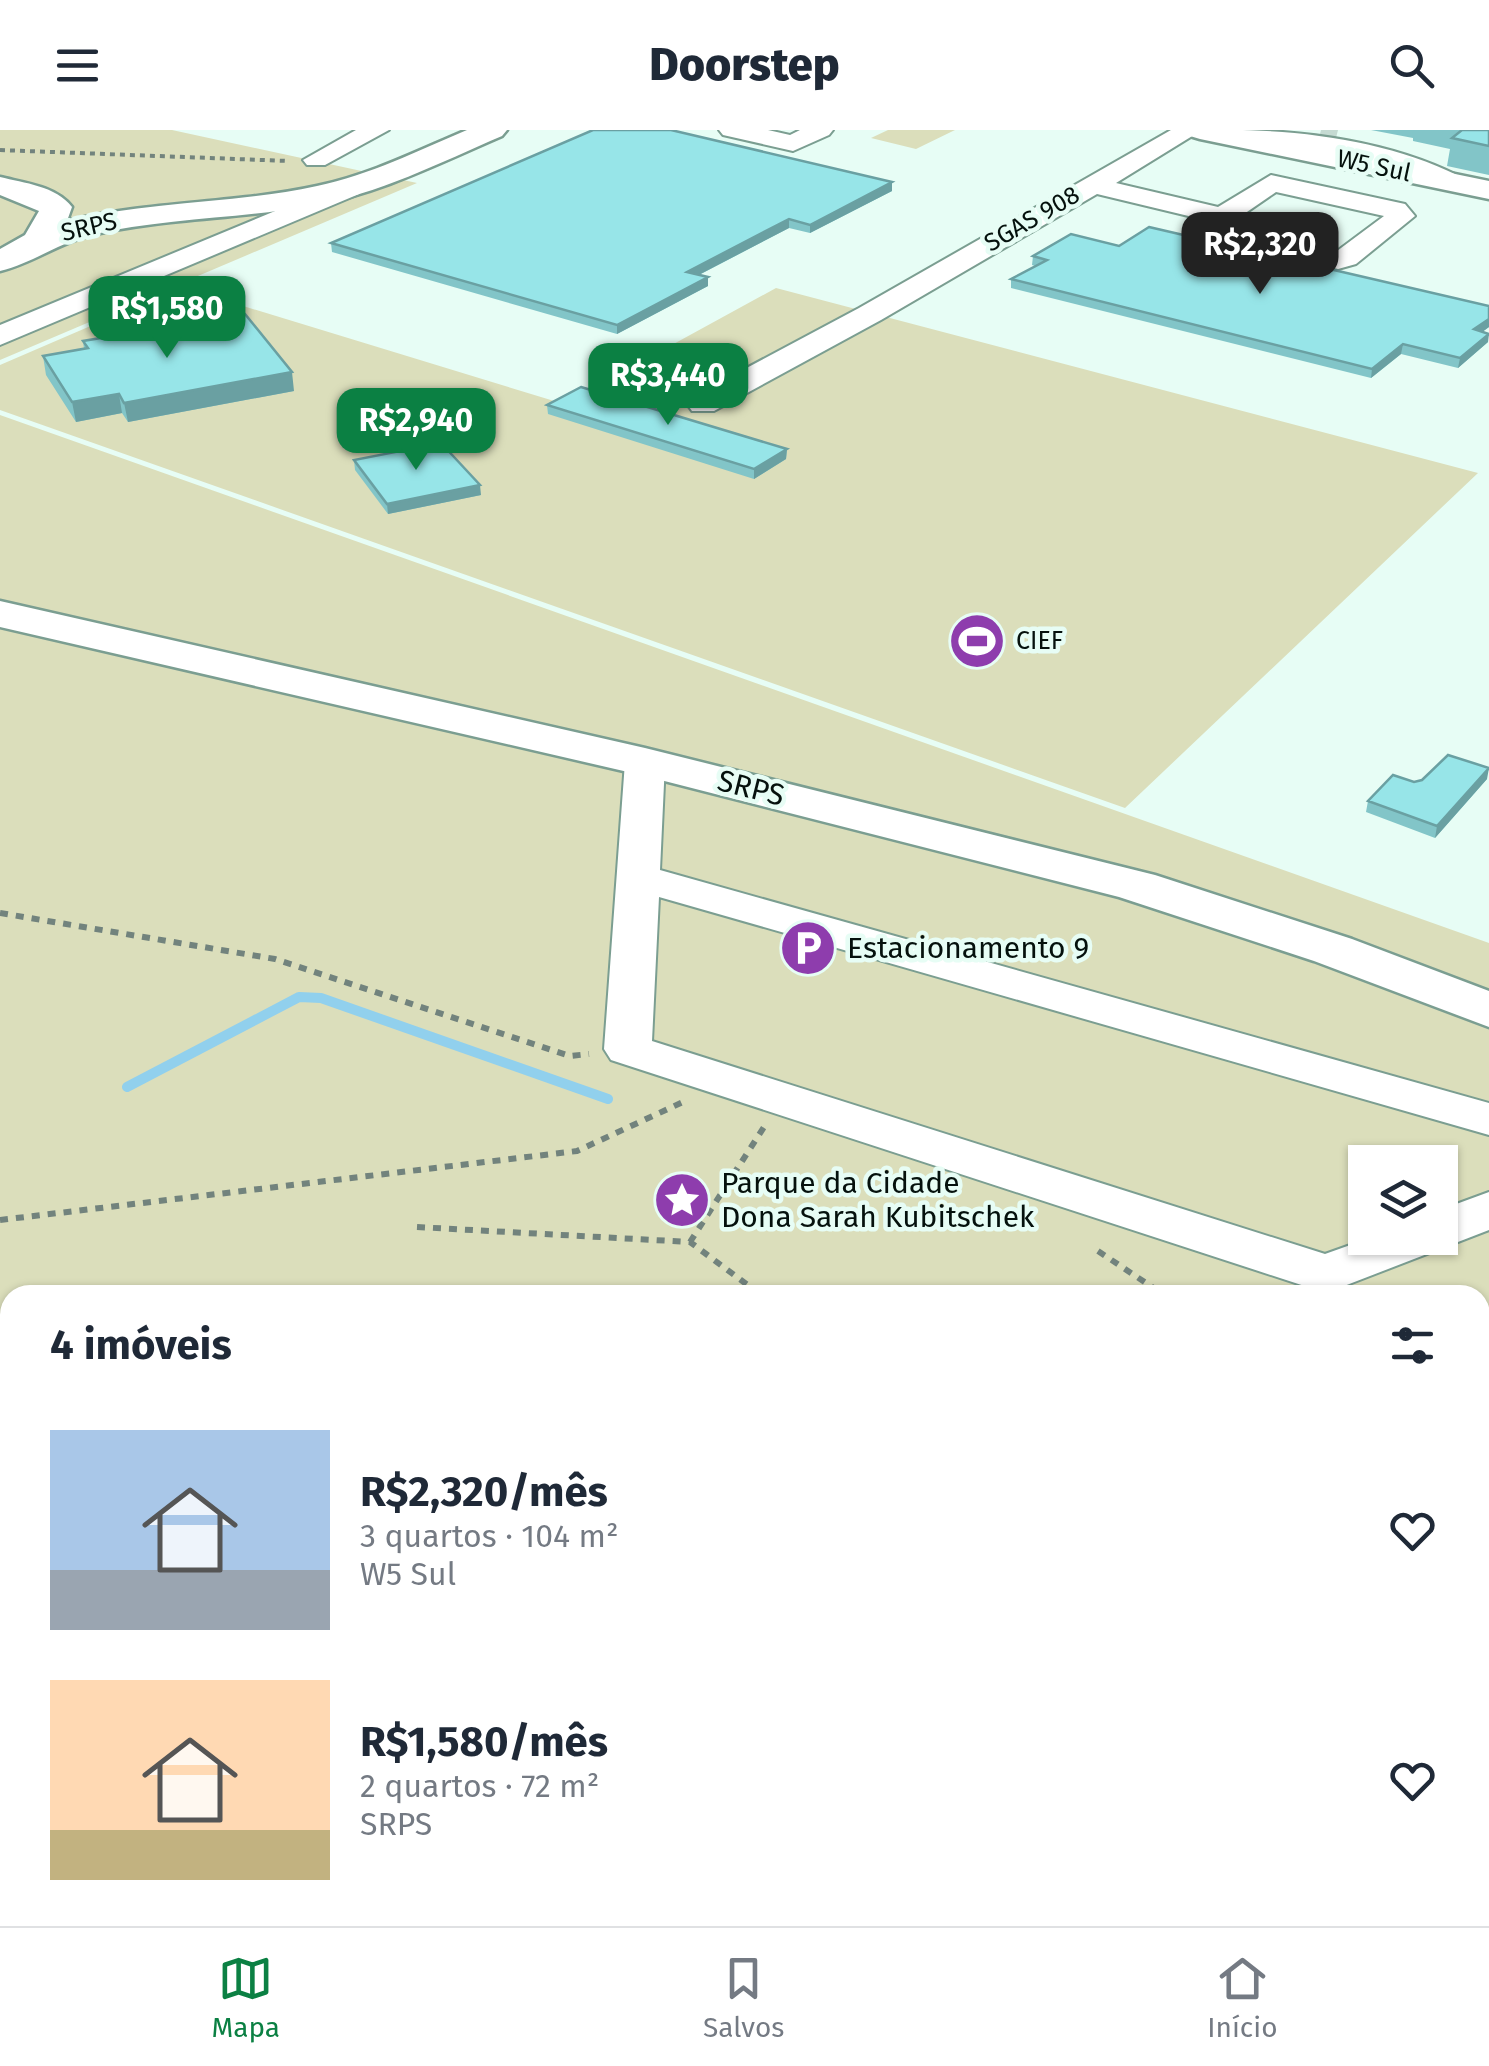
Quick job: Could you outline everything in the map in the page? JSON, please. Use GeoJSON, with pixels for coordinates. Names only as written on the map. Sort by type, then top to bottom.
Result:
{"type":"FeatureCollection","features":[{"type":"Feature","properties":{"kind":"main road","name":"SRPS"},"geometry":{"type":"LineString","coordinates":[[0,261],[41,240],[86,224],[225,209],[350,188],[492,130]]}},
{"type":"Feature","properties":{"kind":"main road","name":"W5 Sul"},"geometry":{"type":"LineString","coordinates":[[1200,130],[1439,176],[1489,190]]}},
{"type":"Feature","properties":{"kind":"main road","name":"SRPS"},"geometry":{"type":"LineString","coordinates":[[7,190],[85,214],[138,217]]}},
{"type":"Feature","properties":{"kind":"main road","name":"SRPS"},"geometry":{"type":"LineString","coordinates":[[41,240],[50,229],[56,207]]}},
{"type":"Feature","properties":{"kind":"main road","name":"SRPS"},"geometry":{"type":"LineString","coordinates":[[0,614],[645,762],[1137,886],[1332,950],[1489,1010]]}},
{"type":"Feature","properties":{"kind":"lane"},"geometry":{"type":"LineString","coordinates":[[316,160],[376,130]]}},
{"type":"Feature","properties":{"kind":"lane"},"geometry":{"type":"LineString","coordinates":[[732,130],[793,143],[820,130]]}},
{"type":"Feature","properties":{"kind":"lane","name":"SGAS 908"},"geometry":{"type":"LineString","coordinates":[[703,404],[876,310],[1189,130]]}},
{"type":"Feature","properties":{"kind":"lane"},"geometry":{"type":"LineString","coordinates":[[1242,130],[1439,176]]}},
{"type":"Feature","properties":{"kind":"lane"},"geometry":{"type":"LineString","coordinates":[[1317,134],[1425,156],[1439,176]]}},
{"type":"Feature","properties":{"kind":"lane"},"geometry":{"type":"LineString","coordinates":[[1092,184],[1222,216],[1270,183],[1394,210],[1402,216],[1338,260],[1207,230],[1222,216]]}},
{"type":"Feature","properties":{"kind":"lane"},"geometry":{"type":"LineString","coordinates":[[0,336],[350,188]]}},
{"type":"Feature","properties":{"kind":"lane"},"geometry":{"type":"LineString","coordinates":[[645,762],[628,1049],[1326,1274],[1377,1255]]}},
{"type":"Feature","properties":{"kind":"lane"},"geometry":{"type":"LineString","coordinates":[[638,877],[1489,1119]]}},
{"type":"Feature","properties":{"kind":"lane"},"geometry":{"type":"LineString","coordinates":[[1458,1223],[1489,1210]]}},
{"type":"Feature","properties":{"kind":"path"},"geometry":{"type":"LineString","coordinates":[[0,150],[316,160]]}},
{"type":"Feature","properties":{"kind":"path"},"geometry":{"type":"LineString","coordinates":[[0,913],[275,958],[570,1056],[628,1049]]}},
{"type":"Feature","properties":{"kind":"path"},"geometry":{"type":"LineString","coordinates":[[0,1220],[577,1151],[725,1082]]}},
{"type":"Feature","properties":{"kind":"path"},"geometry":{"type":"LineString","coordinates":[[690,1242],[781,1101]]}},
{"type":"Feature","properties":{"kind":"path"},"geometry":{"type":"LineString","coordinates":[[416,1227],[690,1242],[748,1285]]}},
{"type":"Feature","properties":{"kind":"path"},"geometry":{"type":"LineString","coordinates":[[1098,1251],[1150,1285]]}},
{"type":"Feature","properties":{"kind":"green space"},"geometry":{"type":"Polygon","coordinates":[[[0,130],[172,130],[417,183],[0,360],[0,130]]]}},
{"type":"Feature","properties":{"kind":"green space"},"geometry":{"type":"Polygon","coordinates":[[[888,130],[955,130],[916,149],[871,138],[888,130]]]}},
{"type":"Feature","properties":{"kind":"green space","name":"CIEF"},"geometry":{"type":"Polygon","coordinates":[[[181,287],[564,404],[776,288],[1478,473],[1125,808],[0,410],[0,365],[181,287]]]}},
{"type":"Feature","properties":{"kind":"green space","name":"Parque da Cidade Dona Sarah Kubitschek"},"geometry":{"type":"Polygon","coordinates":[[[0,415],[1489,943],[1489,1285],[0,1285],[0,415]]]}},
{"type":"Feature","properties":{"kind":"building"},"geometry":{"type":"Polygon","coordinates":[[[593,130],[671,130],[892,182],[810,225],[789,219],[687,272],[708,277],[617,325],[331,243],[593,130]]]}},
{"type":"Feature","properties":{"kind":"building"},"geometry":{"type":"Polygon","coordinates":[[[1462,130],[1489,130],[1489,146],[1452,138],[1462,130]]]}},
{"type":"Feature","properties":{"kind":"building"},"geometry":{"type":"Polygon","coordinates":[[[1149,227],[1489,306],[1489,319],[1474,329],[1489,334],[1460,358],[1403,344],[1372,369],[1011,279],[1047,260],[1033,256],[1071,234],[1119,246],[1149,227]]]}},
{"type":"Feature","properties":{"kind":"building"},"geometry":{"type":"Polygon","coordinates":[[[245,314],[292,372],[124,403],[119,394],[72,402],[43,356],[88,348],[83,341],[245,314]]]}},
{"type":"Feature","properties":{"kind":"building"},"geometry":{"type":"Polygon","coordinates":[[[581,387],[787,449],[754,469],[547,405],[581,387]]]}},
{"type":"Feature","properties":{"kind":"building"},"geometry":{"type":"Polygon","coordinates":[[[441,443],[480,485],[387,504],[354,460],[441,443]]]}},
{"type":"Feature","properties":{"kind":"building"},"geometry":{"type":"Polygon","coordinates":[[[1448,755],[1489,768],[1437,826],[1368,801],[1393,775],[1414,782],[1422,780],[1448,755]]]}},
{"type":"Feature","properties":{"kind":"waterway"},"geometry":{"type":"LineString","coordinates":[[127,1087],[299,997],[321,998],[608,1099]]}},
{"type":"Feature","properties":{"kind":"tunnel"},"geometry":{"type":"LineString","coordinates":[[1320,134],[1336,138]]}},
{"type":"Feature","properties":{"kind":"place","name":"CIEF"},"geometry":{"type":"Point","coordinates":[977,641]}},
{"type":"Feature","properties":{"kind":"place","name":"Estacionamento 9"},"geometry":{"type":"Point","coordinates":[808,948]}},
{"type":"Feature","properties":{"kind":"place","name":"Parque da Cidade Dona Sarah Kubitschek"},"geometry":{"type":"Point","coordinates":[682,1200]}}]}
